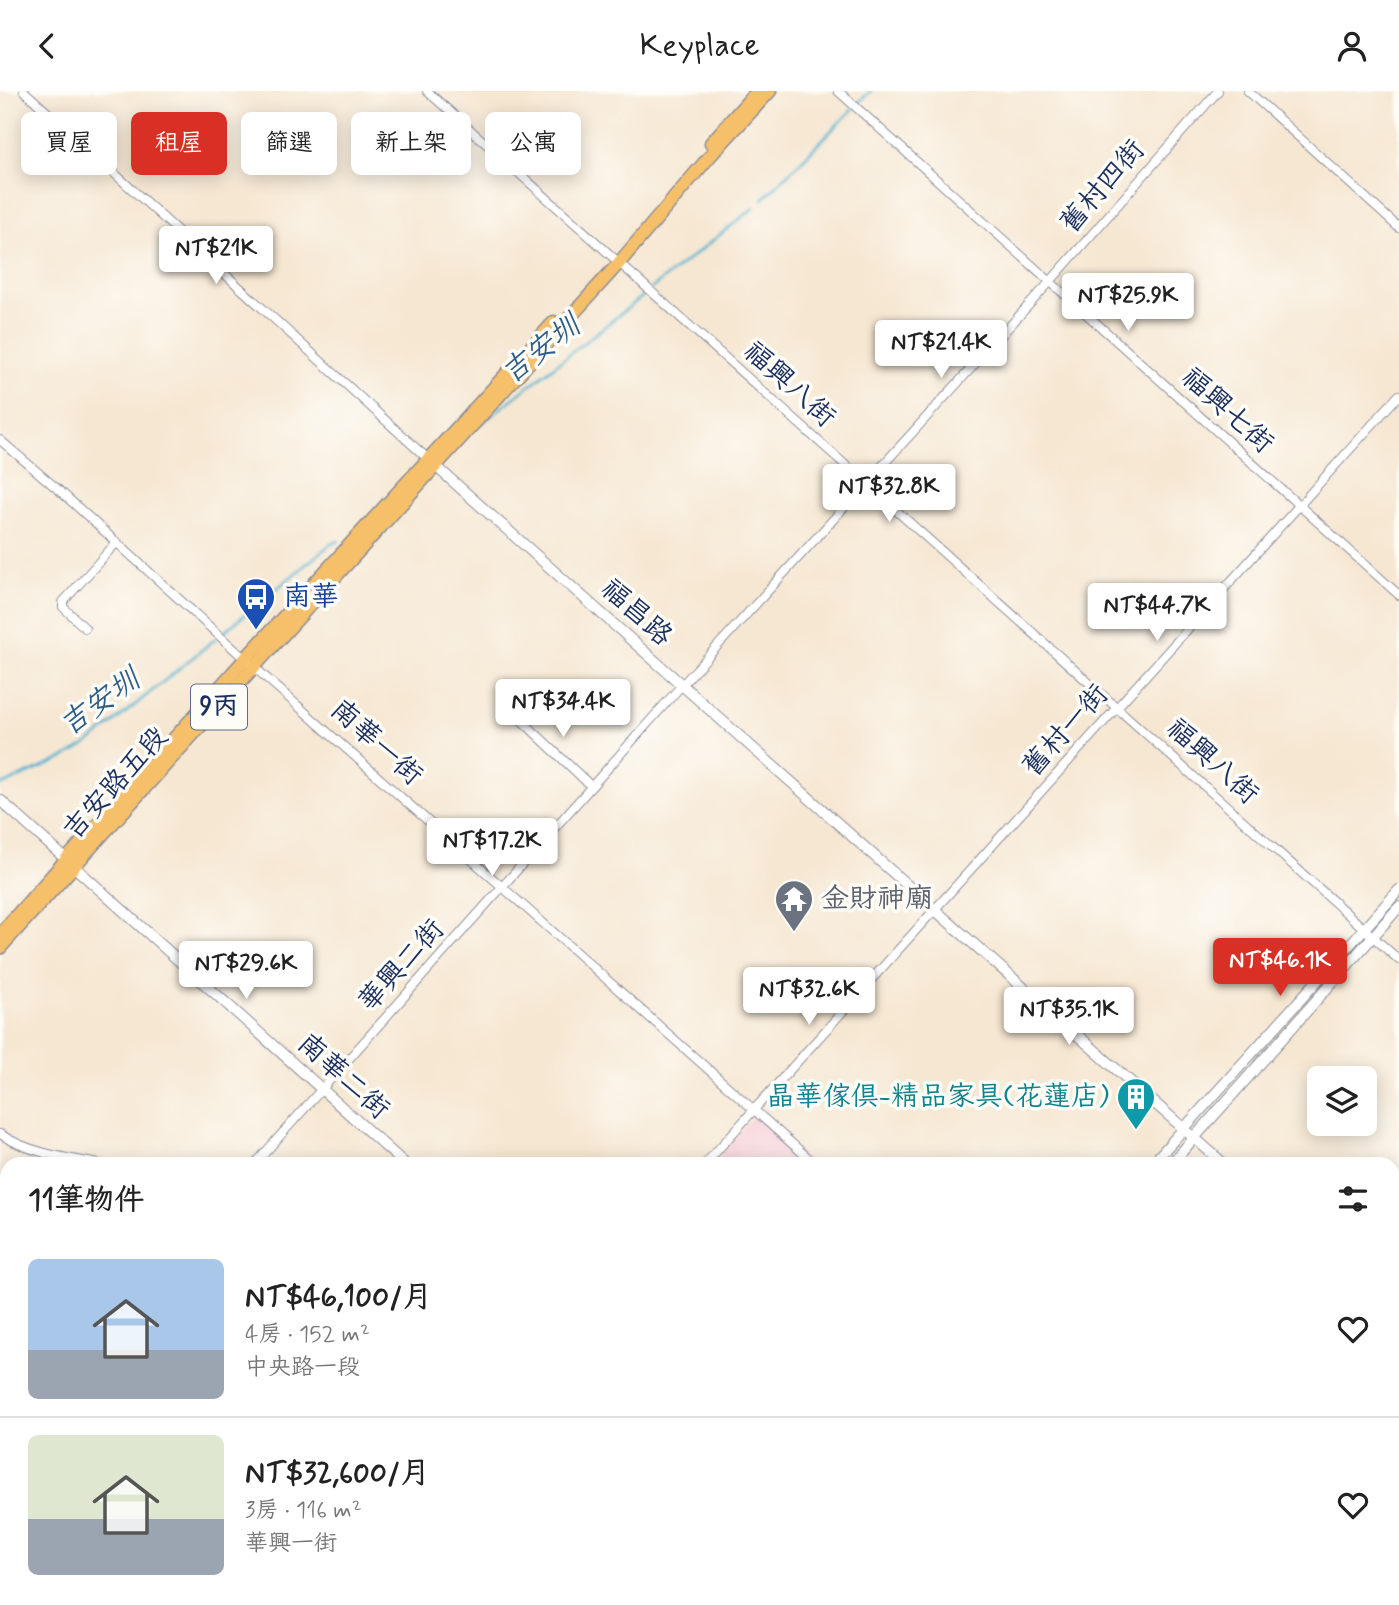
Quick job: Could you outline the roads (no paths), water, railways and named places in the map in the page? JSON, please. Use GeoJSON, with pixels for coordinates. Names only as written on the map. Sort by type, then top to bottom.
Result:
{"type":"FeatureCollection","features":[{"type":"Feature","properties":{"kind":"main road","name":"9丙"},"geometry":{"type":"LineString","coordinates":[[617,260],[757,91]]}},
{"type":"Feature","properties":{"kind":"main road","name":"9丙"},"geometry":{"type":"LineString","coordinates":[[432,462],[770,91]]}},
{"type":"Feature","properties":{"kind":"main road","name":"吉安路五段"},"geometry":{"type":"LineString","coordinates":[[0,948],[71,863],[432,462]]}},
{"type":"Feature","properties":{"kind":"main road","name":"吉安路五段"},"geometry":{"type":"LineString","coordinates":[[0,934],[71,863]]}},
{"type":"Feature","properties":{"kind":"street","name":"福昌路"},"geometry":{"type":"LineString","coordinates":[[24,91],[432,462],[1216,1157]]}},
{"type":"Feature","properties":{"kind":"street","name":"福興八街"},"geometry":{"type":"LineString","coordinates":[[427,91],[1399,960]]}},
{"type":"Feature","properties":{"kind":"street","name":"福興七街"},"geometry":{"type":"LineString","coordinates":[[838,91],[1399,595]]}},
{"type":"Feature","properties":{"kind":"street","name":"舊村四街"},"geometry":{"type":"LineString","coordinates":[[682,685],[1049,282],[1218,91]]}},
{"type":"Feature","properties":{"kind":"street"},"geometry":{"type":"LineString","coordinates":[[1248,91],[1399,228]]}},
{"type":"Feature","properties":{"kind":"street","name":"舊村一街"},"geometry":{"type":"LineString","coordinates":[[711,1157],[1399,395]]}},
{"type":"Feature","properties":{"kind":"street","name":"南華一街"},"geometry":{"type":"LineString","coordinates":[[0,440],[807,1157]]}},
{"type":"Feature","properties":{"kind":"street"},"geometry":{"type":"LineString","coordinates":[[85,628],[67,611],[63,602],[116,543]]}},
{"type":"Feature","properties":{"kind":"street","name":"華興二街"},"geometry":{"type":"LineString","coordinates":[[261,1157],[682,685]]}},
{"type":"Feature","properties":{"kind":"street"},"geometry":{"type":"LineString","coordinates":[[515,714],[592,786]]}},
{"type":"Feature","properties":{"kind":"street","name":"南華二街"},"geometry":{"type":"LineString","coordinates":[[0,800],[397,1157]]}},
{"type":"Feature","properties":{"kind":"street"},"geometry":{"type":"LineString","coordinates":[[1177,1157],[1369,932],[1399,890]]}},
{"type":"Feature","properties":{"kind":"street"},"geometry":{"type":"LineString","coordinates":[[1158,1157],[1369,932],[1399,907]]}},
{"type":"Feature","properties":{"kind":"street"},"geometry":{"type":"LineString","coordinates":[[0,1134],[9,1140],[60,1157]]}},
{"type":"Feature","properties":{"kind":"waterway","name":"吉安圳"},"geometry":{"type":"LineString","coordinates":[[859,102],[871,91]]}},
{"type":"Feature","properties":{"kind":"waterway","name":"吉安圳"},"geometry":{"type":"LineString","coordinates":[[763,199],[853,109]]}},
{"type":"Feature","properties":{"kind":"waterway","name":"吉安圳"},"geometry":{"type":"LineString","coordinates":[[652,288],[754,208]]}},
{"type":"Feature","properties":{"kind":"waterway","name":"吉安圳"},"geometry":{"type":"LineString","coordinates":[[482,423],[647,293]]}},
{"type":"Feature","properties":{"kind":"waterway","name":"吉安圳"},"geometry":{"type":"LineString","coordinates":[[374,543],[393,522]]}},
{"type":"Feature","properties":{"kind":"waterway","name":"吉安圳"},"geometry":{"type":"LineString","coordinates":[[225,631],[331,544],[339,541]]}},
{"type":"Feature","properties":{"kind":"waterway","name":"吉安圳"},"geometry":{"type":"LineString","coordinates":[[0,786],[62,759],[89,743],[215,639]]}},
{"type":"Feature","properties":{"kind":"place","name":"南華"},"geometry":{"type":"Point","coordinates":[256,631]}},
{"type":"Feature","properties":{"kind":"place","name":"金財神廟"},"geometry":{"type":"Point","coordinates":[794,933]}},
{"type":"Feature","properties":{"kind":"place","name":"晶華傢俱-精品家具(花蓮店)"},"geometry":{"type":"Point","coordinates":[1136,1131]}}]}
